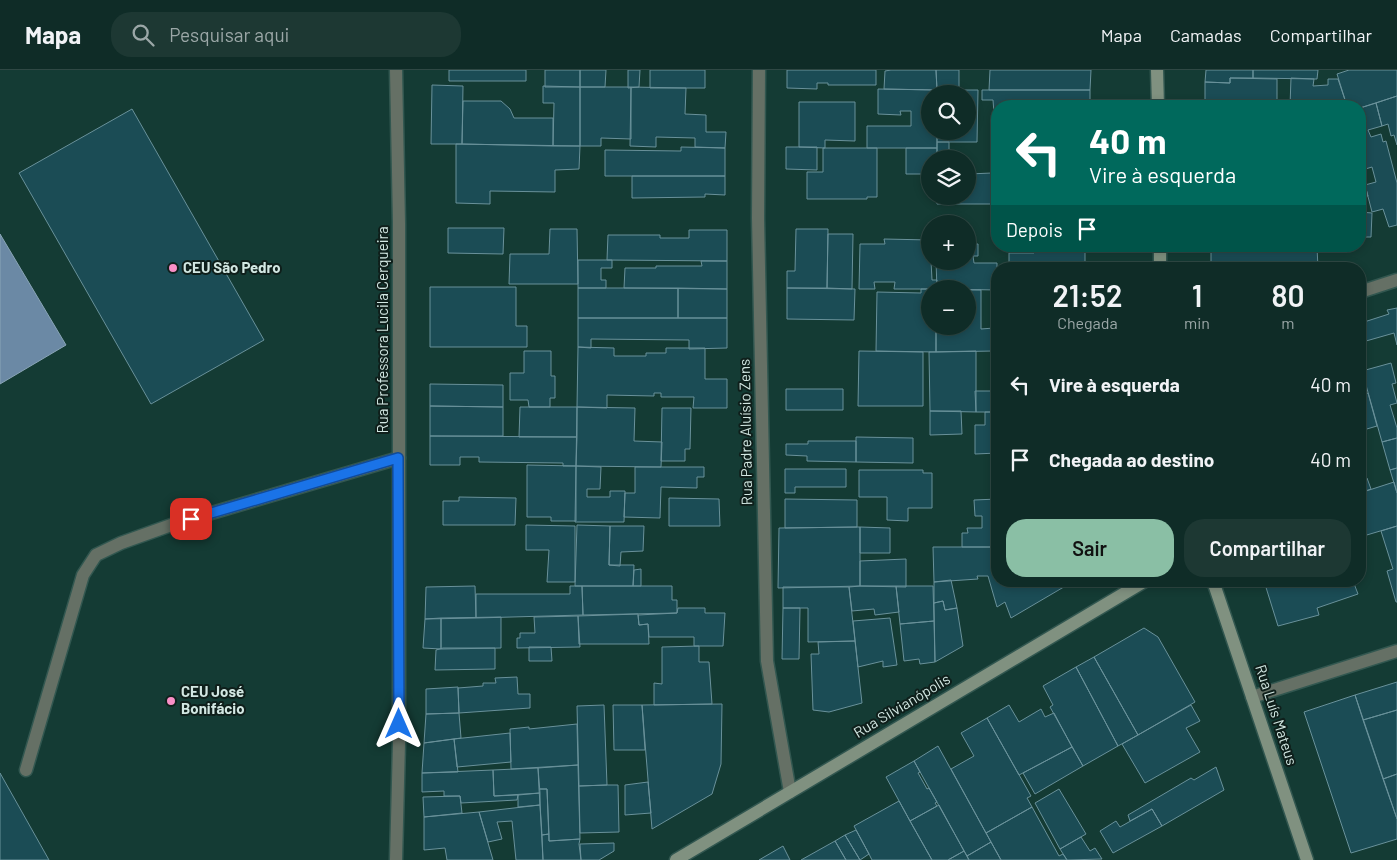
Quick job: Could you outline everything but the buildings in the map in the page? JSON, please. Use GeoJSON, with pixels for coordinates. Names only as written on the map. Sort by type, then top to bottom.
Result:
{"type":"FeatureCollection","features":[{"type":"Feature","properties":{"kind":"street","name":"Rua Professora Lucila Cerqueira"},"geometry":{"type":"LineString","coordinates":[[396,70],[399,223],[399,743],[396,860]]}},
{"type":"Feature","properties":{"kind":"street","name":"Rua Padre Aluísio Zens"},"geometry":{"type":"LineString","coordinates":[[759,70],[758,218],[767,661],[790,792]]}},
{"type":"Feature","properties":{"kind":"street"},"geometry":{"type":"LineString","coordinates":[[1157,70],[1158,100]]}},
{"type":"Feature","properties":{"kind":"street"},"geometry":{"type":"LineString","coordinates":[[1366,290],[1397,280]]}},
{"type":"Feature","properties":{"kind":"street"},"geometry":{"type":"LineString","coordinates":[[26,770],[83,575],[96,555],[121,543],[174,524],[398,458]]}},
{"type":"Feature","properties":{"kind":"street","name":"Rua Silvianópolis"},"geometry":{"type":"LineString","coordinates":[[676,860],[1135,587]]}},
{"type":"Feature","properties":{"kind":"street","name":"Rua Luís Mateus"},"geometry":{"type":"LineString","coordinates":[[1215,587],[1307,860]]}},
{"type":"Feature","properties":{"kind":"street"},"geometry":{"type":"LineString","coordinates":[[1252,697],[1397,651]]}},
{"type":"Feature","properties":{"kind":"water"},"geometry":{"type":"Polygon","coordinates":[[[0,234],[66,345],[0,384],[0,234]]]}},
{"type":"Feature","properties":{"kind":"place","name":"CEU São Pedro"},"geometry":{"type":"Point","coordinates":[173,268]}},
{"type":"Feature","properties":{"kind":"place","name":"CEU José Bonifácio"},"geometry":{"type":"Point","coordinates":[171,701]}},
{"type":"Feature","properties":{"kind":"route"},"geometry":{"type":"LineString","coordinates":[[191,519],[398,458],[399,724]]}}]}
